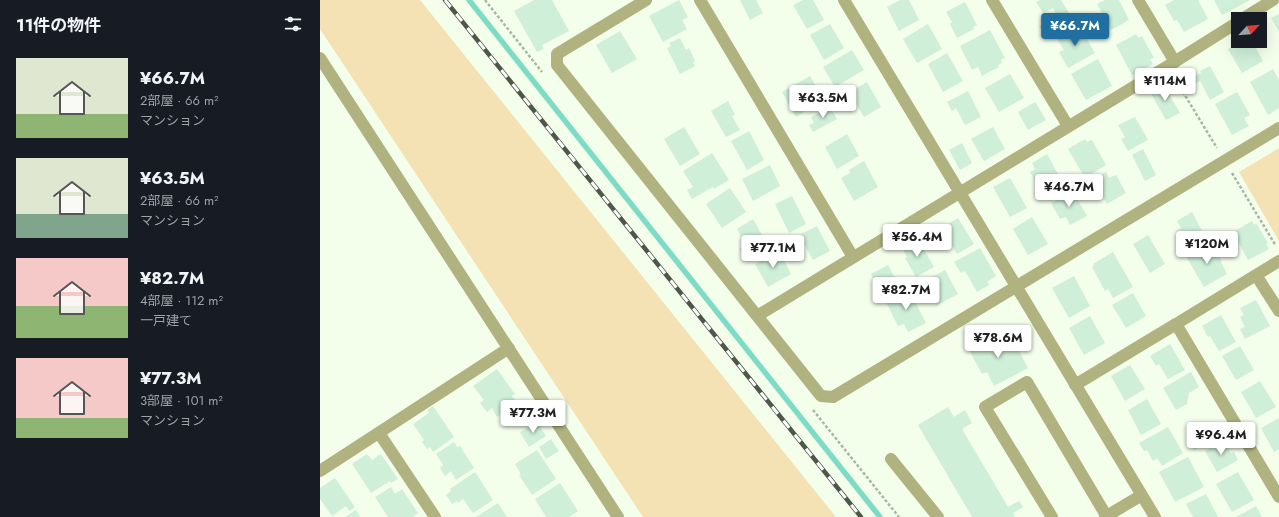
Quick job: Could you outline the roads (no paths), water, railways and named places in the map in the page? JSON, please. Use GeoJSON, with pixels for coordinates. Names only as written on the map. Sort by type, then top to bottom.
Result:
{"type":"FeatureCollection","features":[{"type":"Feature","properties":{"kind":"street"},"geometry":{"type":"LineString","coordinates":[[646,0],[557,54],[557,65],[821,396],[833,397],[1279,128]]}},
{"type":"Feature","properties":{"kind":"street"},"geometry":{"type":"LineString","coordinates":[[700,0],[853,257]]}},
{"type":"Feature","properties":{"kind":"street"},"geometry":{"type":"LineString","coordinates":[[844,0],[1155,517]]}},
{"type":"Feature","properties":{"kind":"street"},"geometry":{"type":"LineString","coordinates":[[992,0],[1068,126]]}},
{"type":"Feature","properties":{"kind":"street"},"geometry":{"type":"LineString","coordinates":[[1138,0],[1175,62]]}},
{"type":"Feature","properties":{"kind":"street"},"geometry":{"type":"LineString","coordinates":[[1252,12],[1267,2]]}},
{"type":"Feature","properties":{"kind":"street"},"geometry":{"type":"LineString","coordinates":[[757,316],[1231,26]]}},
{"type":"Feature","properties":{"kind":"street"},"geometry":{"type":"LineString","coordinates":[[320,58],[618,517]]}},
{"type":"Feature","properties":{"kind":"street"},"geometry":{"type":"LineString","coordinates":[[1075,385],[1279,261]]}},
{"type":"Feature","properties":{"kind":"street"},"geometry":{"type":"LineString","coordinates":[[1256,275],[1279,311]]}},
{"type":"Feature","properties":{"kind":"street"},"geometry":{"type":"LineString","coordinates":[[1176,324],[1279,497]]}},
{"type":"Feature","properties":{"kind":"street"},"geometry":{"type":"LineString","coordinates":[[320,471],[509,348]]}},
{"type":"Feature","properties":{"kind":"street"},"geometry":{"type":"LineString","coordinates":[[1052,517],[985,406],[1027,382],[1106,517],[1142,495]]}},
{"type":"Feature","properties":{"kind":"street"},"geometry":{"type":"LineString","coordinates":[[378,433],[435,517]]}},
{"type":"Feature","properties":{"kind":"street"},"geometry":{"type":"LineString","coordinates":[[891,459],[938,517]]}},
{"type":"Feature","properties":{"kind":"waterway"},"geometry":{"type":"LineString","coordinates":[[469,0],[880,517]]}},
{"type":"Feature","properties":{"kind":"railway"},"geometry":{"type":"LineString","coordinates":[[445,0],[861,517]]}}]}
